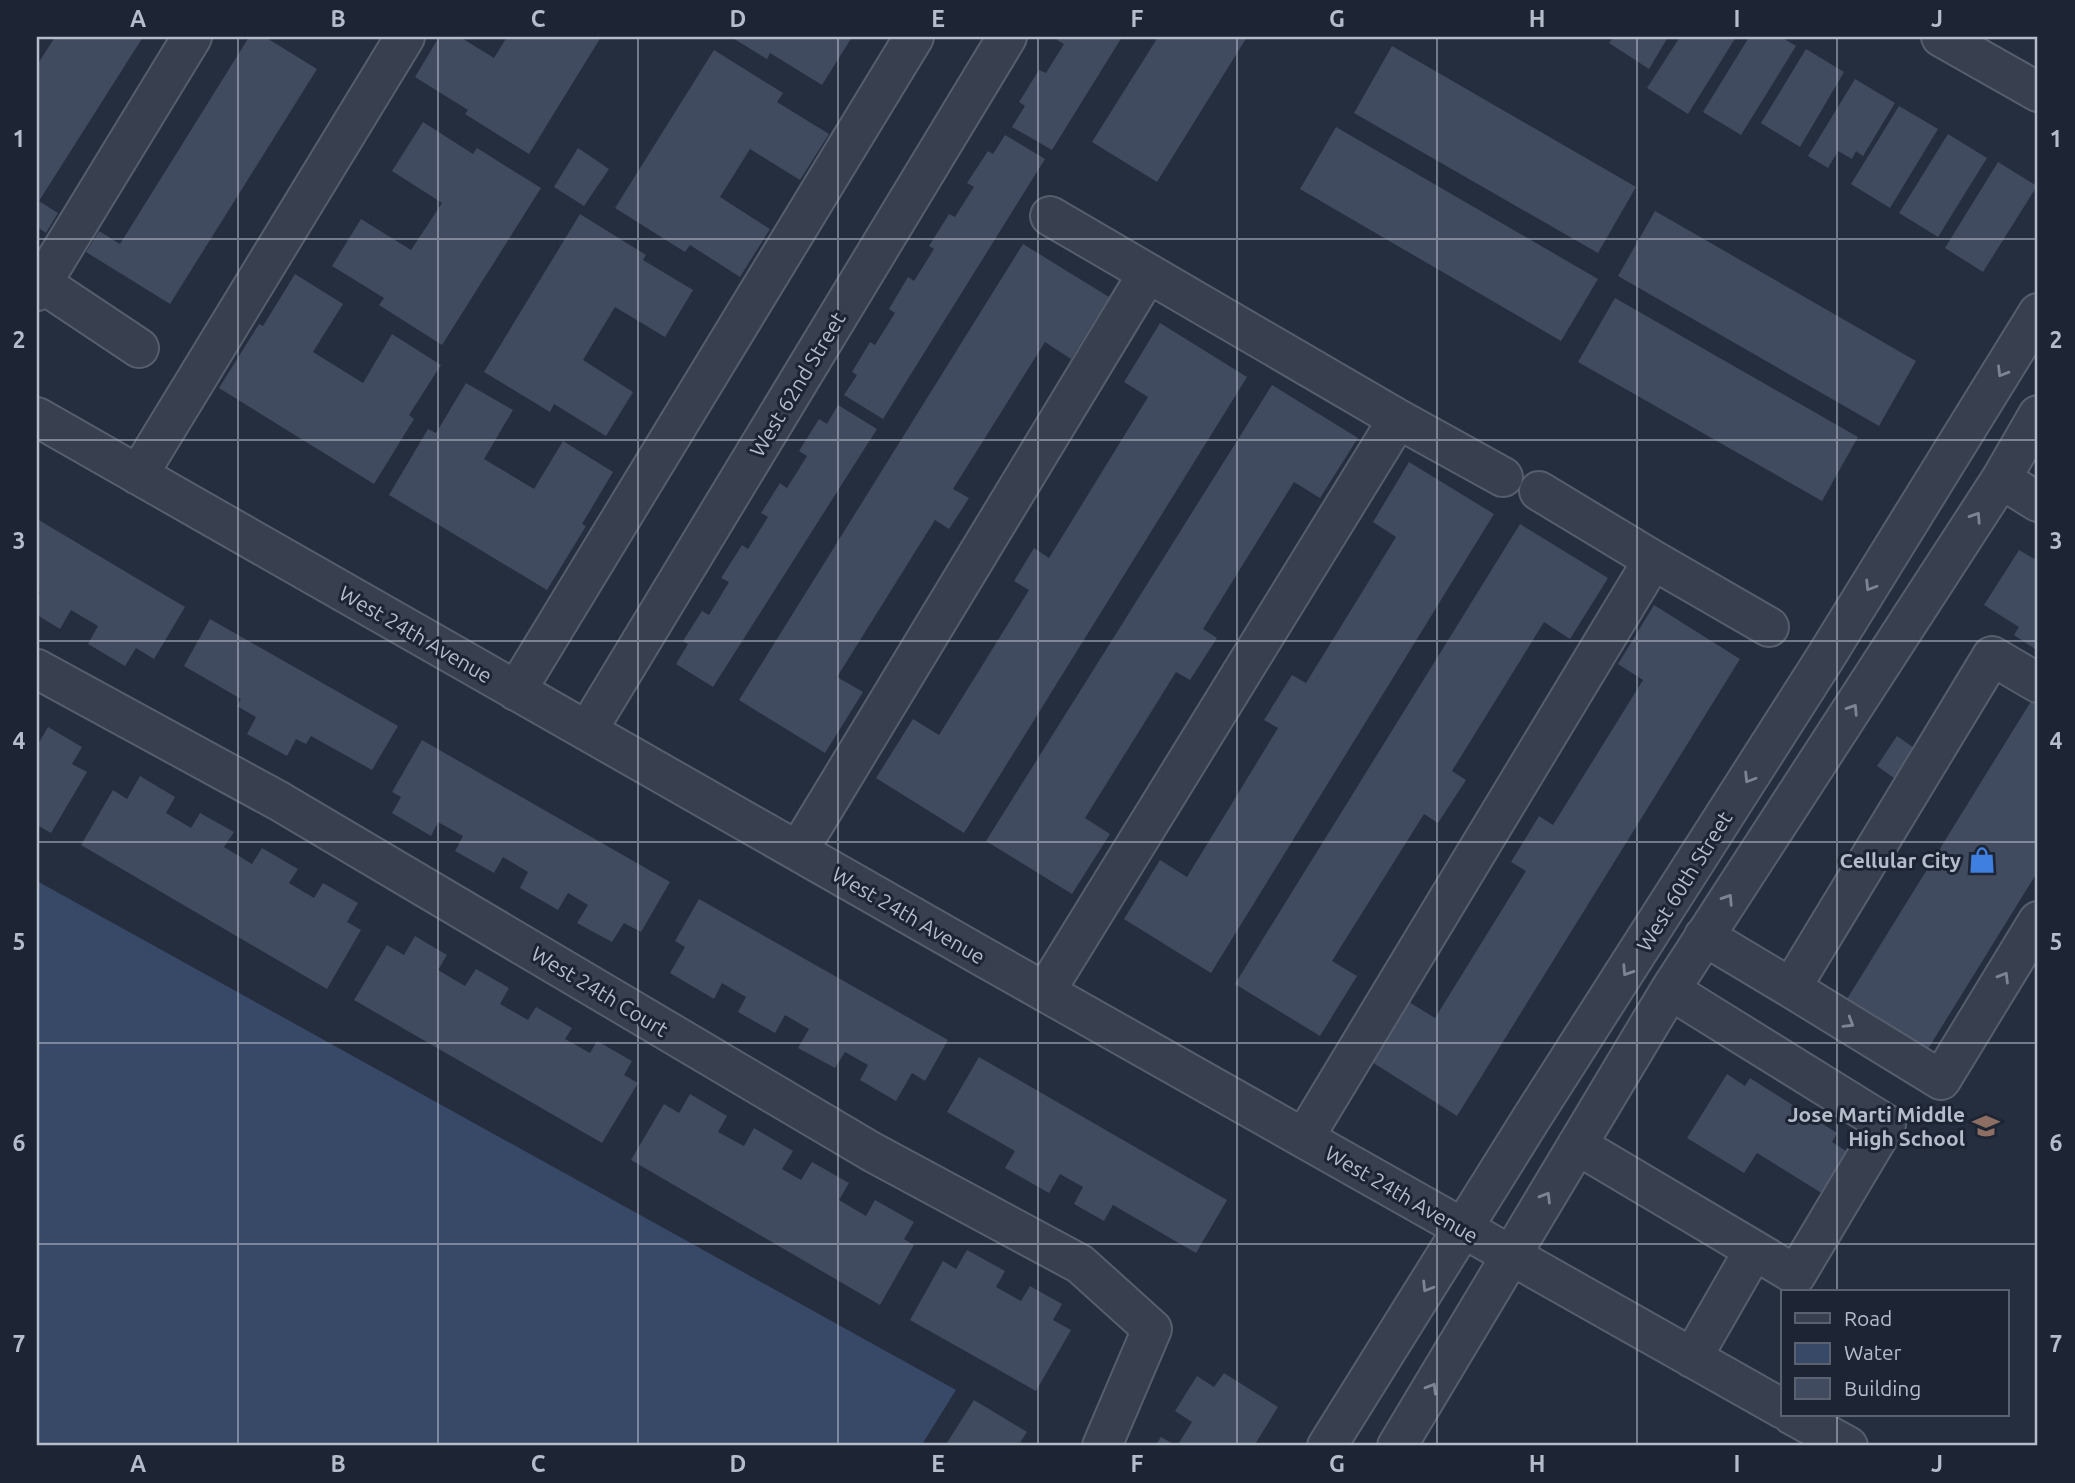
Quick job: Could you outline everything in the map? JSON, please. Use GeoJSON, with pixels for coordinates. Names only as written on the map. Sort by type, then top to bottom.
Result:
{"type":"FeatureCollection","features":[{"type":"Feature","properties":{"kind":"street"},"geometry":{"type":"LineString","coordinates":[[139,348],[38,285],[192,37]]}},
{"type":"Feature","properties":{"kind":"street"},"geometry":{"type":"LineString","coordinates":[[138,475],[405,37]]}},
{"type":"Feature","properties":{"kind":"street"},"geometry":{"type":"LineString","coordinates":[[516,691],[914,37]]}},
{"type":"Feature","properties":{"kind":"street","name":"West 62nd Street"},"geometry":{"type":"LineString","coordinates":[[587,731],[1007,37]]}},
{"type":"Feature","properties":{"kind":"street"},"geometry":{"type":"LineString","coordinates":[[1941,37],[2038,92]]}},
{"type":"Feature","properties":{"kind":"street"},"geometry":{"type":"LineString","coordinates":[[1050,216],[1398,419],[1503,477]]}},
{"type":"Feature","properties":{"kind":"street"},"geometry":{"type":"LineString","coordinates":[[798,852],[1148,274]]}},
{"type":"Feature","properties":{"kind":"street","name":"West 60th Street"},"geometry":{"type":"LineString","coordinates":[[1327,1446],[1531,1119],[1825,658],[2038,313]]}},
{"type":"Feature","properties":{"kind":"street"},"geometry":{"type":"LineString","coordinates":[[1397,1446],[1670,990],[2001,479],[2038,415]]}},
{"type":"Feature","properties":{"kind":"street","name":"West 24th Avenue"},"geometry":{"type":"LineString","coordinates":[[37,417],[1463,1230],[1781,1408]]}},
{"type":"Feature","properties":{"kind":"street"},"geometry":{"type":"LineString","coordinates":[[1045,992],[1398,419]]}},
{"type":"Feature","properties":{"kind":"street"},"geometry":{"type":"LineString","coordinates":[[2001,479],[2038,502]]}},
{"type":"Feature","properties":{"kind":"street"},"geometry":{"type":"LineString","coordinates":[[1539,491],[1769,626]]}},
{"type":"Feature","properties":{"kind":"street"},"geometry":{"type":"LineString","coordinates":[[1922,502],[1912,534],[1914,565],[1923,599]]}},
{"type":"Feature","properties":{"kind":"street"},"geometry":{"type":"LineString","coordinates":[[1304,1138],[1653,560]]}},
{"type":"Feature","properties":{"kind":"street"},"geometry":{"type":"LineString","coordinates":[[1791,988],[1992,656],[2038,684]]}},
{"type":"Feature","properties":{"kind":"street","name":"West 24th Court"},"geometry":{"type":"LineString","coordinates":[[37,669],[279,801],[872,1152],[1080,1264],[1152,1329],[1102,1446]]}},
{"type":"Feature","properties":{"kind":"street"},"geometry":{"type":"LineString","coordinates":[[1704,936],[1941,1080],[2038,921]]}},
{"type":"Feature","properties":{"kind":"street"},"geometry":{"type":"LineString","coordinates":[[1577,1145],[1796,1275],[1886,1124],[1670,990]]}},
{"type":"Feature","properties":{"kind":"street"},"geometry":{"type":"LineString","coordinates":[[1692,1358],[1754,1250]]}},
{"type":"Feature","properties":{"kind":"street"},"geometry":{"type":"LineString","coordinates":[[1794,1416],[1847,1446]]}},
{"type":"Feature","properties":{"kind":"water"},"geometry":{"type":"Polygon","coordinates":[[[37,881],[956,1390],[921,1446],[37,1446],[37,881]]]}},
{"type":"Feature","properties":{"kind":"building"},"geometry":{"type":"Polygon","coordinates":[[[55,37],[143,37],[39,201],[58,213],[46,233],[37,227],[37,65],[55,37]]]}},
{"type":"Feature","properties":{"kind":"building"},"geometry":{"type":"Polygon","coordinates":[[[249,37],[265,37],[317,69],[170,304],[86,252],[99,231],[120,244],[249,37]]]}},
{"type":"Feature","properties":{"kind":"building"},"geometry":{"type":"Polygon","coordinates":[[[439,37],[460,37],[494,58],[507,37],[601,37],[529,154],[465,114],[468,110],[415,77],[439,37]]]}},
{"type":"Feature","properties":{"kind":"building"},"geometry":{"type":"Polygon","coordinates":[[[731,37],[852,37],[822,85],[770,53],[767,59],[731,37]]]}},
{"type":"Feature","properties":{"kind":"building"},"geometry":{"type":"Polygon","coordinates":[[[1059,37],[1122,37],[1052,150],[1012,127],[1025,106],[1019,102],[1039,70],[1046,73],[1064,44],[1057,40],[1059,37]]]}},
{"type":"Feature","properties":{"kind":"building"},"geometry":{"type":"Polygon","coordinates":[[[1158,37],[1247,37],[1157,182],[1092,142],[1158,37]]]}},
{"type":"Feature","properties":{"kind":"building"},"geometry":{"type":"Polygon","coordinates":[[[1614,37],[1668,37],[1649,69],[1609,43],[1614,37]]]}},
{"type":"Feature","properties":{"kind":"building"},"geometry":{"type":"Polygon","coordinates":[[[1680,37],[1736,37],[1688,114],[1647,88],[1680,37]]]}},
{"type":"Feature","properties":{"kind":"building"},"geometry":{"type":"Polygon","coordinates":[[[1749,37],[1781,37],[1796,46],[1741,135],[1703,112],[1749,37]]]}},
{"type":"Feature","properties":{"kind":"building"},"geometry":{"type":"Polygon","coordinates":[[[1392,46],[1636,187],[1598,253],[1354,113],[1392,46]]]}},
{"type":"Feature","properties":{"kind":"building"},"geometry":{"type":"Polygon","coordinates":[[[1806,49],[1844,72],[1800,147],[1761,123],[1806,49]]]}},
{"type":"Feature","properties":{"kind":"building"},"geometry":{"type":"Polygon","coordinates":[[[714,50],[783,93],[777,102],[829,134],[800,180],[750,149],[720,197],[770,229],[740,277],[690,245],[685,252],[615,208],[714,50]]]}},
{"type":"Feature","properties":{"kind":"building"},"geometry":{"type":"Polygon","coordinates":[[[1855,79],[1895,103],[1863,156],[1856,151],[1852,159],[1838,151],[1828,168],[1808,156],[1855,79]]]}},
{"type":"Feature","properties":{"kind":"building"},"geometry":{"type":"Polygon","coordinates":[[[1899,106],[1938,129],[1890,208],[1851,184],[1899,106]]]}},
{"type":"Feature","properties":{"kind":"building"},"geometry":{"type":"Polygon","coordinates":[[[423,122],[473,154],[477,148],[541,188],[442,345],[379,305],[384,298],[332,266],[361,219],[411,250],[442,203],[392,171],[423,122]]]}},
{"type":"Feature","properties":{"kind":"building"},"geometry":{"type":"Polygon","coordinates":[[[1336,127],[1598,279],[1561,341],[1300,189],[1336,127]]]}},
{"type":"Feature","properties":{"kind":"building"},"geometry":{"type":"Polygon","coordinates":[[[1948,134],[1987,158],[1938,237],[1899,213],[1948,134]]]}},
{"type":"Feature","properties":{"kind":"building"},"geometry":{"type":"Polygon","coordinates":[[[1005,135],[1045,159],[883,419],[844,395],[857,375],[852,372],[870,342],[875,345],[895,313],[889,309],[908,277],[914,281],[934,249],[929,246],[949,214],[955,217],[974,187],[967,183],[988,151],[993,154],[1005,135]]]}},
{"type":"Feature","properties":{"kind":"building"},"geometry":{"type":"Polygon","coordinates":[[[578,148],[609,169],[584,206],[554,187],[578,148]]]}},
{"type":"Feature","properties":{"kind":"building"},"geometry":{"type":"Polygon","coordinates":[[[1998,162],[2037,186],[1983,272],[1945,248],[1998,162]]]}},
{"type":"Feature","properties":{"kind":"building"},"geometry":{"type":"Polygon","coordinates":[[[1655,211],[1916,361],[1879,426],[1618,276],[1655,211]]]}},
{"type":"Feature","properties":{"kind":"building"},"geometry":{"type":"Polygon","coordinates":[[[580,214],[646,255],[643,260],[693,290],[665,337],[615,307],[583,360],[633,392],[606,436],[554,404],[550,412],[484,372],[580,214]]]}},
{"type":"Feature","properties":{"kind":"building"},"geometry":{"type":"Polygon","coordinates":[[[1023,244],[1109,297],[1071,359],[1045,342],[953,489],[969,498],[949,529],[935,520],[837,677],[863,692],[825,753],[739,700],[1023,244]]]}},
{"type":"Feature","properties":{"kind":"building"},"geometry":{"type":"Polygon","coordinates":[[[295,274],[343,304],[313,352],[363,383],[392,334],[441,365],[409,415],[414,419],[374,484],[219,388],[259,324],[263,326],[295,274]]]}},
{"type":"Feature","properties":{"kind":"building"},"geometry":{"type":"Polygon","coordinates":[[[1615,298],[1858,437],[1822,501],[1578,362],[1615,298]]]}},
{"type":"Feature","properties":{"kind":"building"},"geometry":{"type":"Polygon","coordinates":[[[1160,323],[1247,377],[964,833],[876,778],[913,719],[939,735],[1029,590],[1014,581],[1034,548],[1049,558],[1148,397],[1124,382],[1160,323]]]}},
{"type":"Feature","properties":{"kind":"building"},"geometry":{"type":"Polygon","coordinates":[[[466,383],[513,410],[484,459],[534,489],[563,441],[613,472],[582,524],[586,526],[547,590],[389,495],[428,429],[436,433],[466,383]]]}},
{"type":"Feature","properties":{"kind":"building"},"geometry":{"type":"Polygon","coordinates":[[[1272,385],[1358,438],[1320,498],[1294,482],[1203,629],[1217,638],[1190,680],[1176,672],[1085,818],[1110,834],[1072,894],[986,841],[1272,385]]]}},
{"type":"Feature","properties":{"kind":"building"},"geometry":{"type":"Polygon","coordinates":[[[838,405],[877,429],[713,687],[676,664],[688,644],[683,641],[702,611],[709,615],[729,582],[721,578],[742,545],[748,549],[768,517],[761,513],[780,483],[787,488],[807,456],[799,451],[819,419],[827,424],[838,405]]]}},
{"type":"Feature","properties":{"kind":"building"},"geometry":{"type":"Polygon","coordinates":[[[1409,462],[1494,514],[1211,973],[1124,919],[1160,860],[1187,877],[1278,728],[1264,720],[1292,675],[1306,683],[1396,537],[1373,522],[1409,462]]]}},
{"type":"Feature","properties":{"kind":"building"},"geometry":{"type":"Polygon","coordinates":[[[37,519],[185,607],[154,659],[136,648],[125,666],[88,644],[98,626],[71,610],[60,629],[37,615],[37,597],[40,592],[37,590],[37,519]]]}},
{"type":"Feature","properties":{"kind":"building"},"geometry":{"type":"Polygon","coordinates":[[[1520,524],[1608,578],[1570,639],[1544,622],[1452,771],[1466,780],[1438,823],[1424,814],[1332,961],[1357,976],[1320,1036],[1235,984],[1520,524]]]}},
{"type":"Feature","properties":{"kind":"building"},"geometry":{"type":"Polygon","coordinates":[[[2019,550],[2038,561],[2038,651],[2014,635],[2019,627],[1984,605],[2019,550]]]}},
{"type":"Feature","properties":{"kind":"building"},"geometry":{"type":"Polygon","coordinates":[[[1654,605],[1740,659],[1457,1116],[1372,1062],[1409,1002],[1435,1018],[1526,871],[1511,862],[1539,816],[1553,825],[1643,680],[1618,664],[1654,605]]]}},
{"type":"Feature","properties":{"kind":"building"},"geometry":{"type":"Polygon","coordinates":[[[210,619],[398,726],[372,770],[311,736],[306,744],[296,739],[287,756],[247,734],[256,717],[237,706],[241,699],[184,666],[210,619]]]}},
{"type":"Feature","properties":{"kind":"building"},"geometry":{"type":"Polygon","coordinates":[[[2038,690],[2038,871],[1923,1057],[1842,1007],[2038,690]]]}},
{"type":"Feature","properties":{"kind":"building"},"geometry":{"type":"Polygon","coordinates":[[[48,727],[82,747],[72,764],[87,772],[51,833],[37,825],[37,746],[48,727]]]}},
{"type":"Feature","properties":{"kind":"building"},"geometry":{"type":"Polygon","coordinates":[[[1897,736],[1924,755],[1904,785],[1877,766],[1897,736]]]}},
{"type":"Feature","properties":{"kind":"building"},"geometry":{"type":"Polygon","coordinates":[[[422,740],[670,882],[641,932],[624,923],[612,942],[577,923],[588,905],[568,893],[558,910],[520,888],[528,872],[503,857],[494,873],[455,851],[463,836],[438,822],[431,836],[392,813],[401,797],[392,792],[422,740]]]}},
{"type":"Feature","properties":{"kind":"building"},"geometry":{"type":"Polygon","coordinates":[[[140,776],[175,797],[166,813],[191,828],[200,813],[234,832],[224,847],[252,864],[262,848],[298,869],[289,883],[314,898],[323,883],[358,903],[347,922],[361,930],[327,989],[81,845],[113,790],[127,799],[140,776]]]}},
{"type":"Feature","properties":{"kind":"building"},"geometry":{"type":"Polygon","coordinates":[[[699,899],[948,1040],[925,1081],[912,1073],[896,1101],[860,1080],[868,1065],[845,1052],[835,1068],[798,1048],[809,1029],[785,1015],[775,1033],[738,1012],[746,997],[722,983],[714,999],[670,973],[685,947],[675,941],[699,899]]]}},
{"type":"Feature","properties":{"kind":"building"},"geometry":{"type":"Polygon","coordinates":[[[415,936],[447,955],[438,970],[465,986],[476,969],[509,988],[500,1004],[528,1020],[536,1007],[572,1028],[565,1039],[590,1053],[597,1041],[632,1061],[624,1075],[638,1083],[602,1143],[354,1000],[387,945],[404,955],[415,936]]]}},
{"type":"Feature","properties":{"kind":"building"},"geometry":{"type":"Polygon","coordinates":[[[979,1057],[1227,1200],[1196,1253],[1113,1205],[1104,1221],[1074,1204],[1083,1187],[1060,1174],[1049,1193],[1005,1168],[1015,1151],[947,1112],[979,1057]]]}},
{"type":"Feature","properties":{"kind":"building"},"geometry":{"type":"Polygon","coordinates":[[[1727,1074],[1745,1086],[1750,1078],[1837,1133],[1832,1142],[1849,1153],[1823,1194],[1757,1153],[1744,1173],[1687,1138],[1727,1074]]]}},
{"type":"Feature","properties":{"kind":"building"},"geometry":{"type":"Polygon","coordinates":[[[690,1094],[727,1116],[718,1132],[744,1146],[754,1128],[793,1151],[782,1169],[801,1180],[812,1162],[849,1183],[839,1200],[866,1216],[875,1200],[914,1222],[904,1239],[914,1245],[880,1305],[631,1160],[664,1104],[679,1113],[690,1094]]]}},
{"type":"Feature","properties":{"kind":"building"},"geometry":{"type":"Polygon","coordinates":[[[967,1250],[1005,1271],[996,1287],[1021,1301],[1030,1286],[1062,1304],[1053,1320],[1071,1330],[1036,1391],[910,1320],[943,1261],[956,1269],[967,1250]]]}},
{"type":"Feature","properties":{"kind":"building"},"geometry":{"type":"Polygon","coordinates":[[[1224,1373],[1278,1407],[1254,1446],[1177,1446],[1192,1422],[1175,1411],[1197,1376],[1214,1387],[1224,1373]]]}},
{"type":"Feature","properties":{"kind":"building"},"geometry":{"type":"Polygon","coordinates":[[[974,1400],[1027,1432],[1018,1446],[945,1446],[974,1400]]]}},
{"type":"Feature","properties":{"kind":"building"},"geometry":{"type":"Polygon","coordinates":[[[1161,1437],[1177,1446],[1155,1446],[1161,1437]]]}},
{"type":"Feature","properties":{"kind":"place","name":"Cellular City"},"geometry":{"type":"Point","coordinates":[1982,860]}},
{"type":"Feature","properties":{"kind":"place","name":"Jose Marti Middle High School"},"geometry":{"type":"Point","coordinates":[1986,1126]}}]}
